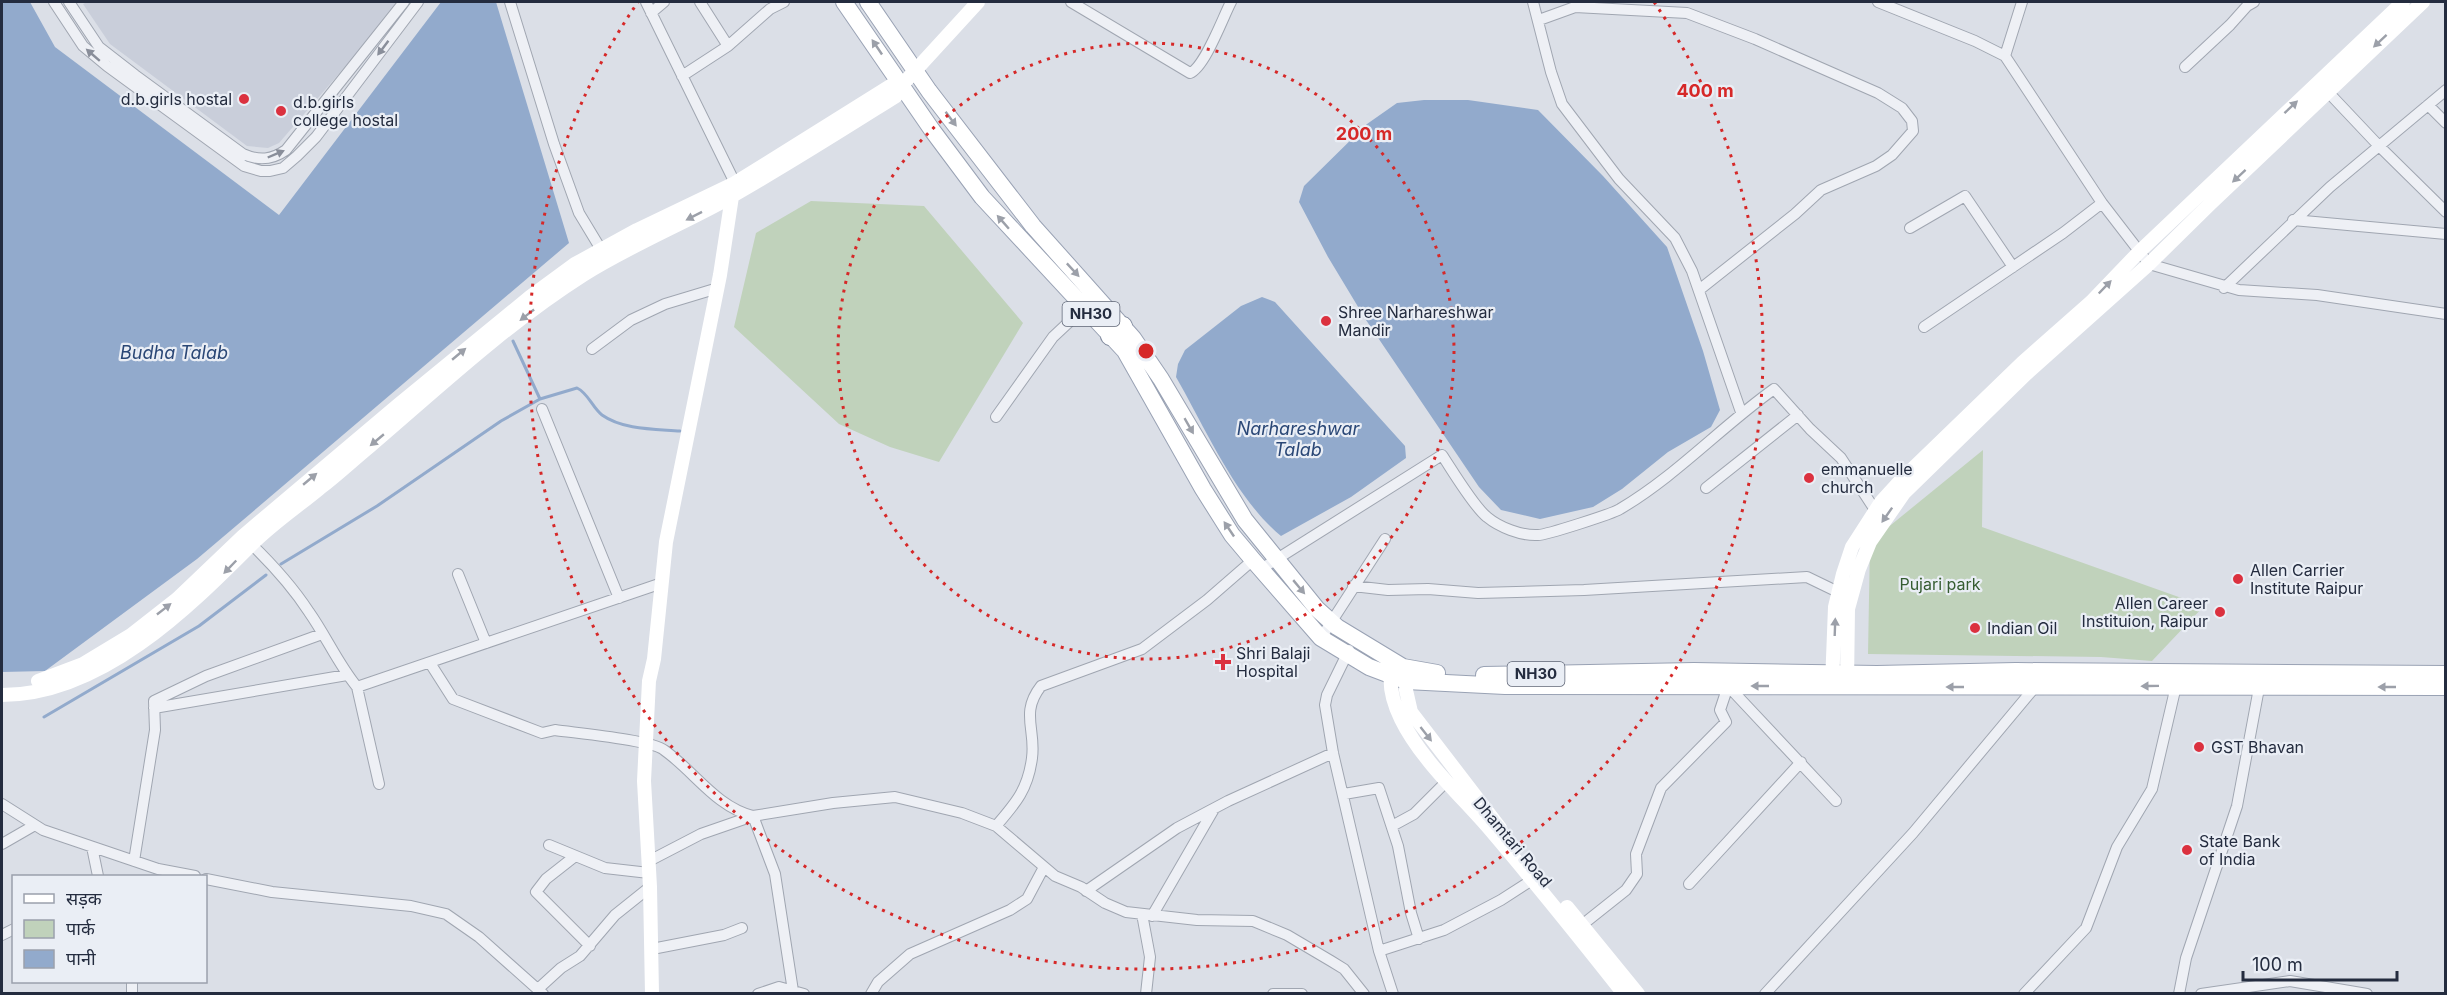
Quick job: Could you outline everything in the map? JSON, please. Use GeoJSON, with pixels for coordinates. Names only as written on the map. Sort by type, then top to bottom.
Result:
{"type":"FeatureCollection","features":[{"type":"Feature","properties":{"kind":"main road","name":"NH30"},"geometry":{"type":"LineString","coordinates":[[844,2],[932,130],[982,197],[1010,230],[1085,307],[1117,331],[1125,351],[1203,489],[1232,535],[1321,638],[1351,646],[1400,672],[1505,686],[1728,686],[2028,671],[2445,674]]}},
{"type":"Feature","properties":{"kind":"main road","name":"NH30"},"geometry":{"type":"LineString","coordinates":[[868,2],[916,72],[1033,226],[1117,331],[1161,380],[1245,520],[1317,609],[1351,646]]}},
{"type":"Feature","properties":{"kind":"main road","name":"NH30"},"geometry":{"type":"LineString","coordinates":[[1400,672],[1468,675],[1694,671],[1840,680],[2036,687],[2445,687]]}},
{"type":"Feature","properties":{"kind":"street"},"geometry":{"type":"LineString","coordinates":[[54,2],[78,41],[107,66],[244,165],[261,171],[270,171],[283,168],[316,137],[418,2]]}},
{"type":"Feature","properties":{"kind":"street"},"geometry":{"type":"LineString","coordinates":[[69,2],[99,47],[243,154],[264,159],[277,157],[286,150],[404,2]]}},
{"type":"Feature","properties":{"kind":"street"},"geometry":{"type":"LineString","coordinates":[[510,2],[554,144],[579,213],[605,256]]}},
{"type":"Feature","properties":{"kind":"street"},"geometry":{"type":"LineString","coordinates":[[646,2],[734,189],[718,288],[666,542],[654,659],[649,681],[644,781],[652,993]]}},
{"type":"Feature","properties":{"kind":"street"},"geometry":{"type":"LineString","coordinates":[[651,13],[664,2]]}},
{"type":"Feature","properties":{"kind":"street"},"geometry":{"type":"LineString","coordinates":[[700,2],[728,46]]}},
{"type":"Feature","properties":{"kind":"street"},"geometry":{"type":"LineString","coordinates":[[682,76],[728,46],[767,5],[784,2]]}},
{"type":"Feature","properties":{"kind":"street"},"geometry":{"type":"LineString","coordinates":[[2,691],[62,674],[131,635],[248,540],[530,297],[575,264],[605,256],[734,189],[892,85],[902,85],[978,2]]}},
{"type":"Feature","properties":{"kind":"street"},"geometry":{"type":"LineString","coordinates":[[1071,2],[1190,73],[1195,71],[1202,62],[1231,2]]}},
{"type":"Feature","properties":{"kind":"street"},"geometry":{"type":"LineString","coordinates":[[1533,2],[1551,72],[1562,104],[1619,179],[1675,237],[1692,271],[1741,412]]}},
{"type":"Feature","properties":{"kind":"street"},"geometry":{"type":"LineString","coordinates":[[1878,2],[1893,4],[2005,56],[2102,203],[2149,264],[2224,288],[2317,295],[2445,314]]}},
{"type":"Feature","properties":{"kind":"street"},"geometry":{"type":"LineString","coordinates":[[2005,56],[2022,2]]}},
{"type":"Feature","properties":{"kind":"street"},"geometry":{"type":"LineString","coordinates":[[1840,680],[1835,607],[1838,592],[1852,547],[1875,510],[1902,479],[2022,363],[2091,302],[2140,250],[2403,2]]}},
{"type":"Feature","properties":{"kind":"street"},"geometry":{"type":"LineString","coordinates":[[1840,680],[1848,609],[1859,569],[1870,542],[1894,506],[1922,474],[2026,374],[2149,264],[2423,2]]}},
{"type":"Feature","properties":{"kind":"street"},"geometry":{"type":"LineString","coordinates":[[2185,67],[2230,25],[2248,3]]}},
{"type":"Feature","properties":{"kind":"street"},"geometry":{"type":"LineString","coordinates":[[1539,20],[1575,7],[1687,13],[1755,39],[1878,93],[1902,108],[1912,121],[1913,131],[1892,155],[1876,166],[1821,190],[1699,291]]}},
{"type":"Feature","properties":{"kind":"street"},"geometry":{"type":"LineString","coordinates":[[2224,288],[2293,220],[2445,90]]}},
{"type":"Feature","properties":{"kind":"street"},"geometry":{"type":"LineString","coordinates":[[2328,92],[2445,212]]}},
{"type":"Feature","properties":{"kind":"street"},"geometry":{"type":"LineString","coordinates":[[2428,105],[2445,123]]}},
{"type":"Feature","properties":{"kind":"street"},"geometry":{"type":"LineString","coordinates":[[1910,228],[1965,196],[2013,267]]}},
{"type":"Feature","properties":{"kind":"street"},"geometry":{"type":"LineString","coordinates":[[1924,327],[2063,233],[2102,203]]}},
{"type":"Feature","properties":{"kind":"street"},"geometry":{"type":"LineString","coordinates":[[2293,220],[2445,234]]}},
{"type":"Feature","properties":{"kind":"street"},"geometry":{"type":"LineString","coordinates":[[592,349],[639,316],[665,304],[718,288]]}},
{"type":"Feature","properties":{"kind":"street"},"geometry":{"type":"LineString","coordinates":[[996,417],[1053,337],[1085,307]]}},
{"type":"Feature","properties":{"kind":"street"},"geometry":{"type":"LineString","coordinates":[[996,826],[1022,795],[1032,756],[1029,718],[1032,698],[1041,686],[1142,649],[1257,565],[1276,559],[1442,455],[1486,517],[1508,530],[1538,535],[1618,511],[1732,424],[1741,412],[1774,389],[1841,459],[1875,510]]}},
{"type":"Feature","properties":{"kind":"street"},"geometry":{"type":"LineString","coordinates":[[542,409],[619,598]]}},
{"type":"Feature","properties":{"kind":"street"},"geometry":{"type":"LineString","coordinates":[[1706,488],[1798,415]]}},
{"type":"Feature","properties":{"kind":"street"},"geometry":{"type":"LineString","coordinates":[[1321,638],[1385,539]]}},
{"type":"Feature","properties":{"kind":"street"},"geometry":{"type":"LineString","coordinates":[[248,540],[309,611],[347,675],[357,687],[379,784]]}},
{"type":"Feature","properties":{"kind":"street"},"geometry":{"type":"LineString","coordinates":[[2,695],[29,693],[70,682],[108,663],[178,614],[225,573],[248,540]]}},
{"type":"Feature","properties":{"kind":"street"},"geometry":{"type":"LineString","coordinates":[[458,574],[486,643]]}},
{"type":"Feature","properties":{"kind":"street"},"geometry":{"type":"LineString","coordinates":[[1353,586],[1388,590],[1428,589],[1478,593],[1584,590],[1807,577],[1838,592]]}},
{"type":"Feature","properties":{"kind":"street"},"geometry":{"type":"LineString","coordinates":[[357,687],[662,583]]}},
{"type":"Feature","properties":{"kind":"street"},"geometry":{"type":"LineString","coordinates":[[134,861],[155,730],[154,701],[206,676],[322,634]]}},
{"type":"Feature","properties":{"kind":"street"},"geometry":{"type":"LineString","coordinates":[[1351,646],[1327,695],[1325,705],[1333,753],[1379,951],[1394,993]]}},
{"type":"Feature","properties":{"kind":"street"},"geometry":{"type":"LineString","coordinates":[[430,663],[453,699],[511,722],[542,733],[555,730],[646,743],[663,748],[710,791],[740,813],[753,816]]}},
{"type":"Feature","properties":{"kind":"street","name":"Dhamtari Road"},"geometry":{"type":"LineString","coordinates":[[1400,672],[1392,697],[1401,721],[1426,756],[1532,880],[1624,993]]}},
{"type":"Feature","properties":{"kind":"street","name":"Dhamtari Road"},"geometry":{"type":"LineString","coordinates":[[1400,672],[1408,703],[1416,721],[1493,820],[1638,993]]}},
{"type":"Feature","properties":{"kind":"street"},"geometry":{"type":"LineString","coordinates":[[154,708],[347,675]]}},
{"type":"Feature","properties":{"kind":"street"},"geometry":{"type":"LineString","coordinates":[[1582,925],[1626,890],[1637,874],[1636,854],[1661,788],[1726,722],[1720,710],[1728,686],[1836,801]]}},
{"type":"Feature","properties":{"kind":"street"},"geometry":{"type":"LineString","coordinates":[[2024,993],[2086,928],[2117,847],[2152,789],[2176,686]]}},
{"type":"Feature","properties":{"kind":"street"},"geometry":{"type":"LineString","coordinates":[[1765,993],[1913,833],[2036,687]]}},
{"type":"Feature","properties":{"kind":"street"},"geometry":{"type":"LineString","coordinates":[[2179,993],[2186,958],[2236,806],[2259,688]]}},
{"type":"Feature","properties":{"kind":"street"},"geometry":{"type":"LineString","coordinates":[[1086,891],[1177,828],[1333,753]]}},
{"type":"Feature","properties":{"kind":"street"},"geometry":{"type":"LineString","coordinates":[[1689,884],[1801,762]]}},
{"type":"Feature","properties":{"kind":"street"},"geometry":{"type":"LineString","coordinates":[[1392,826],[1414,814],[1447,781]]}},
{"type":"Feature","properties":{"kind":"street"},"geometry":{"type":"LineString","coordinates":[[1344,794],[1379,788],[1392,826],[1419,939]]}},
{"type":"Feature","properties":{"kind":"street"},"geometry":{"type":"LineString","coordinates":[[207,879],[272,892],[411,906],[446,914],[479,937],[540,991],[590,946],[649,874],[701,834],[753,816],[833,803],[895,797],[962,813],[996,826],[1055,876],[1125,912],[1197,920],[1253,921],[1287,935],[1344,969],[1364,993]]}},
{"type":"Feature","properties":{"kind":"street"},"geometry":{"type":"LineString","coordinates":[[2,804],[43,830],[134,861],[191,875]]}},
{"type":"Feature","properties":{"kind":"street"},"geometry":{"type":"LineString","coordinates":[[1146,993],[1150,957],[1147,915],[1215,808]]}},
{"type":"Feature","properties":{"kind":"street"},"geometry":{"type":"LineString","coordinates":[[753,816],[776,874],[793,991]]}},
{"type":"Feature","properties":{"kind":"street"},"geometry":{"type":"LineString","coordinates":[[2,844],[35,825]]}},
{"type":"Feature","properties":{"kind":"street"},"geometry":{"type":"LineString","coordinates":[[549,845],[604,868],[649,874]]}},
{"type":"Feature","properties":{"kind":"street"},"geometry":{"type":"LineString","coordinates":[[92,847],[98,875]]}},
{"type":"Feature","properties":{"kind":"street"},"geometry":{"type":"LineString","coordinates":[[574,857],[546,879],[536,892],[590,946]]}},
{"type":"Feature","properties":{"kind":"street"},"geometry":{"type":"LineString","coordinates":[[871,993],[878,982],[910,954],[1010,910],[1027,899],[1044,867]]}},
{"type":"Feature","properties":{"kind":"street"},"geometry":{"type":"LineString","coordinates":[[1379,951],[1444,930],[1501,900],[1532,880]]}},
{"type":"Feature","properties":{"kind":"street"},"geometry":{"type":"LineString","coordinates":[[652,949],[724,935],[742,928]]}},
{"type":"Feature","properties":{"kind":"street"},"geometry":{"type":"LineString","coordinates":[[2201,993],[2275,988],[2290,981],[2367,993]]}},
{"type":"Feature","properties":{"kind":"street"},"geometry":{"type":"LineString","coordinates":[[758,993],[779,987],[804,993]]}},
{"type":"Feature","properties":{"kind":"street"},"geometry":{"type":"LineString","coordinates":[[1273,993],[1302,993]]}},
{"type":"Feature","properties":{"kind":"shaded area"},"geometry":{"type":"Polygon","coordinates":[[[87,2],[401,2],[279,143],[268,148],[247,146],[110,44],[83,4],[87,2]]]}},
{"type":"Feature","properties":{"kind":"green space"},"geometry":{"type":"Polygon","coordinates":[[[811,201],[924,206],[1023,323],[939,462],[890,447],[839,424],[734,327],[756,233],[811,201]]]}},
{"type":"Feature","properties":{"kind":"green space","name":"Pujari park"},"geometry":{"type":"Polygon","coordinates":[[[1983,450],[1982,527],[2204,606],[2152,661],[2101,657],[1868,654],[1870,542],[1983,450]]]}},
{"type":"Feature","properties":{"kind":"water","name":"Budha Talab"},"geometry":{"type":"Polygon","coordinates":[[[2,2],[30,2],[55,47],[279,215],[441,2],[496,2],[569,243],[197,559],[45,671],[2,672],[2,2]]]}},
{"type":"Feature","properties":{"kind":"water"},"geometry":{"type":"Polygon","coordinates":[[[1424,100],[1468,100],[1538,110],[1603,176],[1667,247],[1703,351],[1720,410],[1711,427],[1668,452],[1622,489],[1593,507],[1540,519],[1501,510],[1479,487],[1366,320],[1328,257],[1299,202],[1304,186],[1367,124],[1397,103],[1424,100]]]}},
{"type":"Feature","properties":{"kind":"water","name":"Narhareshwar Talab"},"geometry":{"type":"Polygon","coordinates":[[[1262,297],[1275,302],[1405,446],[1406,458],[1351,497],[1281,536],[1249,502],[1235,483],[1176,377],[1178,364],[1185,350],[1241,306],[1262,297]]]}},
{"type":"Feature","properties":{"kind":"waterway"},"geometry":{"type":"LineString","coordinates":[[513,341],[540,399]]}},
{"type":"Feature","properties":{"kind":"waterway"},"geometry":{"type":"LineString","coordinates":[[281,564],[377,506],[501,421],[540,399],[577,388],[602,415],[610,420],[640,428],[680,431]]}},
{"type":"Feature","properties":{"kind":"waterway"},"geometry":{"type":"LineString","coordinates":[[44,717],[199,626],[266,575]]}},
{"type":"Feature","properties":{"kind":"place","name":"d.b.girls hostal"},"geometry":{"type":"Point","coordinates":[244,99]}},
{"type":"Feature","properties":{"kind":"place","name":"d.b.girls college hostal"},"geometry":{"type":"Point","coordinates":[281,111]}},
{"type":"Feature","properties":{"kind":"place","name":"Shree Narhareshwar Mandir"},"geometry":{"type":"Point","coordinates":[1326,321]}},
{"type":"Feature","properties":{"kind":"place","name":"emmanuelle church"},"geometry":{"type":"Point","coordinates":[1809,478]}},
{"type":"Feature","properties":{"kind":"place","name":"Allen Carrier Institute Raipur"},"geometry":{"type":"Point","coordinates":[2238,579]}},
{"type":"Feature","properties":{"kind":"place","name":"Allen Career Instituion, Raipur"},"geometry":{"type":"Point","coordinates":[2220,612]}},
{"type":"Feature","properties":{"kind":"place","name":"Indian Oil"},"geometry":{"type":"Point","coordinates":[1975,628]}},
{"type":"Feature","properties":{"kind":"place","name":"Shri Balaji Hospital"},"geometry":{"type":"Point","coordinates":[1223,662]}},
{"type":"Feature","properties":{"kind":"place","name":"GST Bhavan"},"geometry":{"type":"Point","coordinates":[2199,747]}},
{"type":"Feature","properties":{"kind":"place","name":"State Bank of India"},"geometry":{"type":"Point","coordinates":[2187,850]}}]}
